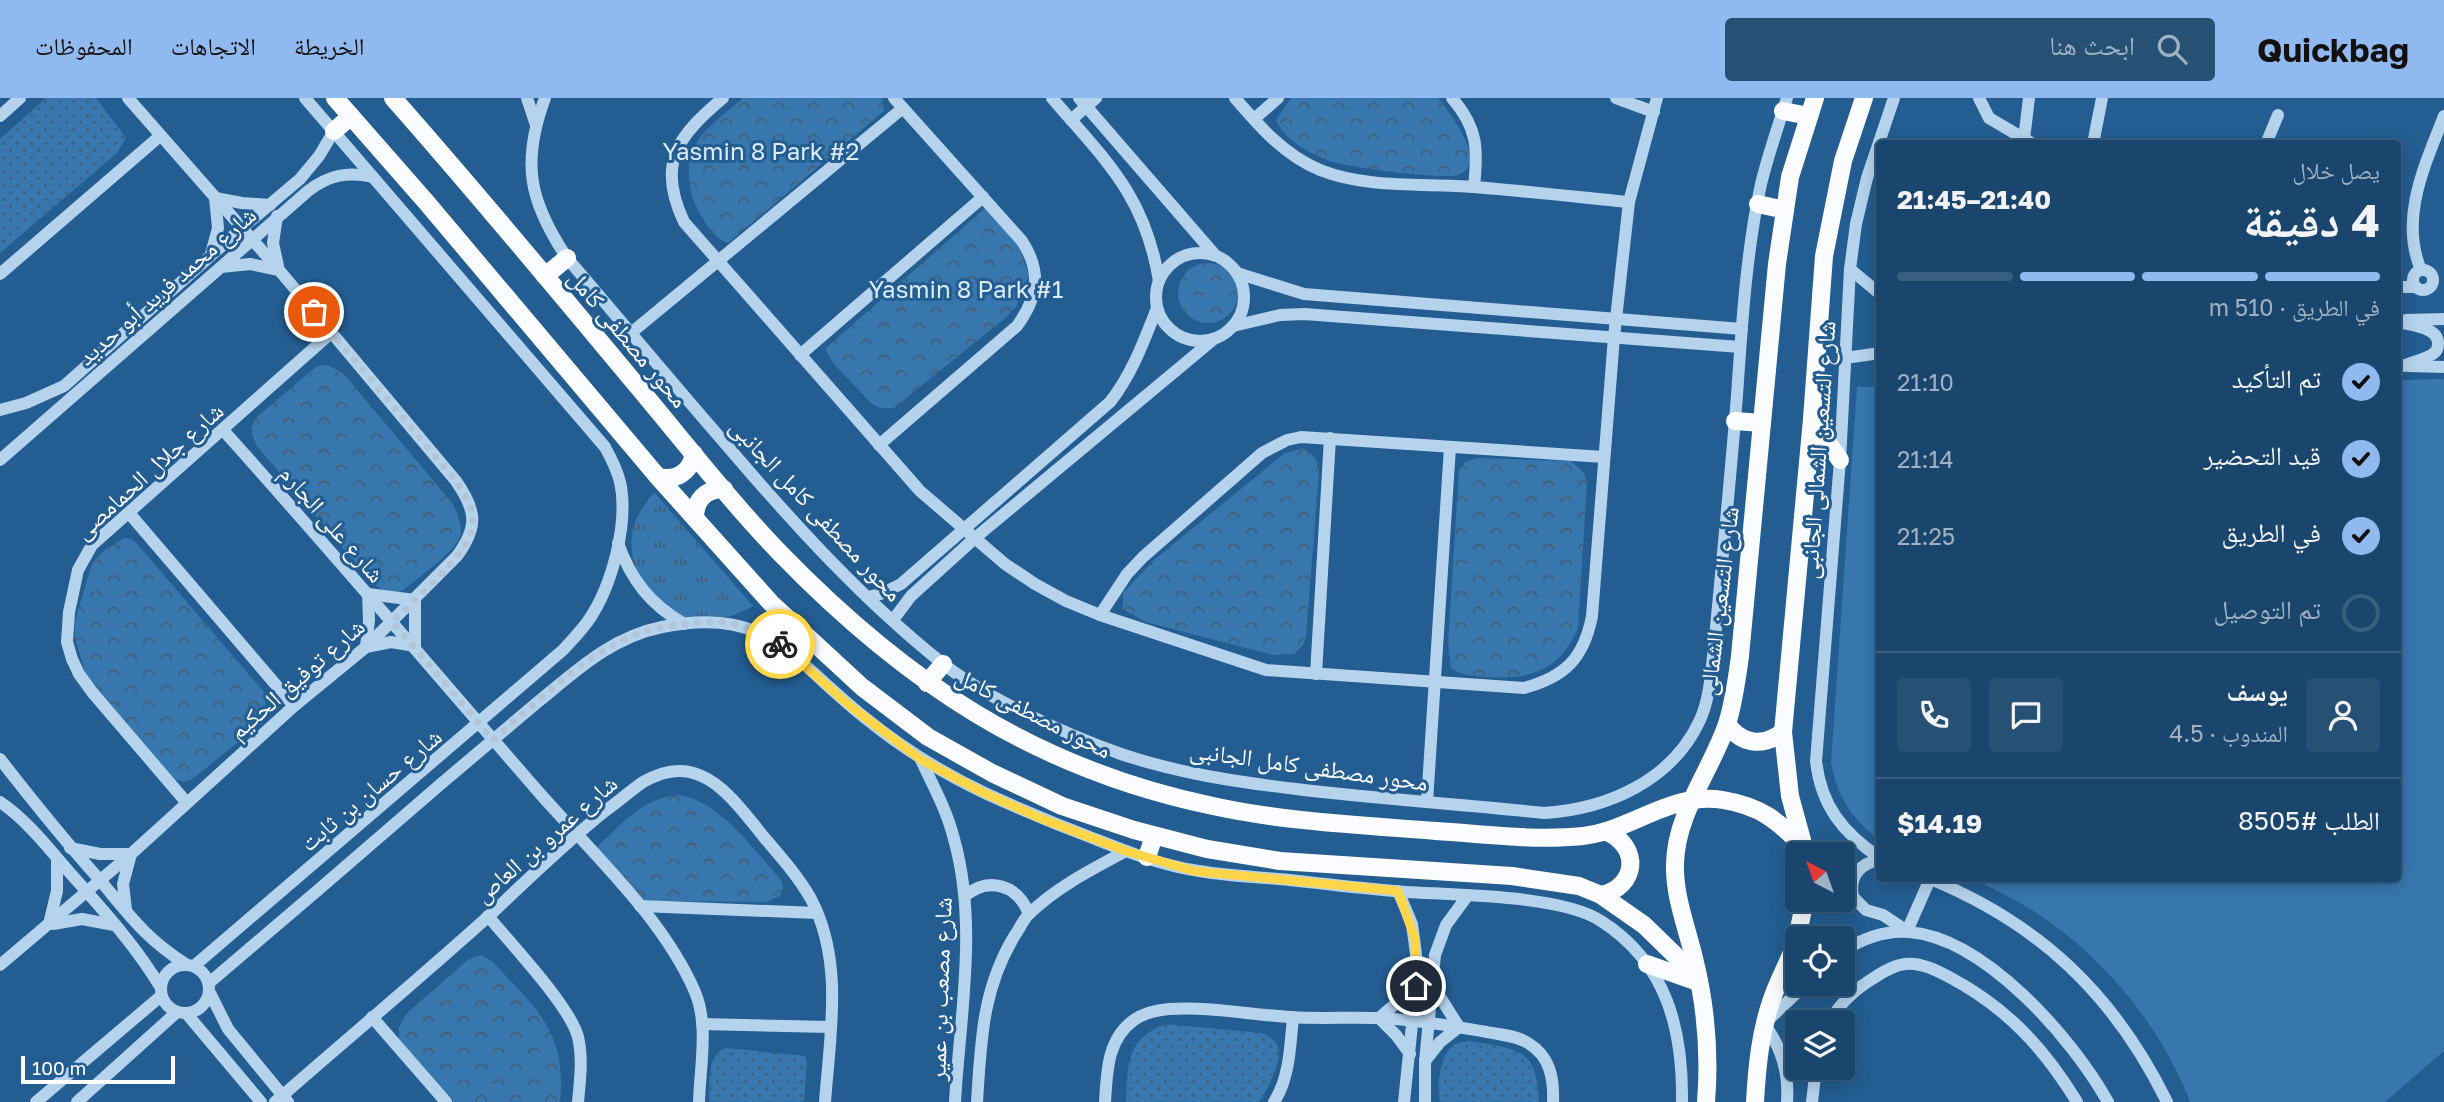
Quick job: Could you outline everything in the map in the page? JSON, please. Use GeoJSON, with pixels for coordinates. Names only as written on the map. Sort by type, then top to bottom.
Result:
{"type":"FeatureCollection","features":[{"type":"Feature","properties":{"kind":"main road"},"geometry":{"type":"LineString","coordinates":[[335,98],[427,203],[657,477],[771,603],[862,687],[899,717],[945,747],[992,774],[1062,806],[1154,836],[1207,849],[1280,861],[1535,878],[1580,886],[1601,895],[1644,925],[1682,961],[1698,982]]}},
{"type":"Feature","properties":{"kind":"main road","name":"محور مصطفى كامل"},"geometry":{"type":"LineString","coordinates":[[393,98],[788,561],[865,634],[927,683],[976,714],[1080,768],[1147,791],[1286,819],[1516,836],[1571,837],[1607,832],[1650,813],[1693,800],[1721,799],[1765,813],[1782,823],[1797,842]]}},
{"type":"Feature","properties":{"kind":"main road","name":"شارع التسعين الشمالى"},"geometry":{"type":"LineString","coordinates":[[1706,1102],[1709,1072],[1707,1026],[1682,915],[1675,866],[1678,838],[1727,724],[1740,656],[1772,305],[1790,177],[1815,98]]}},
{"type":"Feature","properties":{"kind":"main road"},"geometry":{"type":"LineString","coordinates":[[1802,842],[1790,796],[1783,732],[1824,256],[1843,161],[1864,98]]}},
{"type":"Feature","properties":{"kind":"main road"},"geometry":{"type":"LineString","coordinates":[[1785,104],[1809,117]]}},
{"type":"Feature","properties":{"kind":"main road"},"geometry":{"type":"LineString","coordinates":[[334,131],[351,116]]}},
{"type":"Feature","properties":{"kind":"main road"},"geometry":{"type":"LineString","coordinates":[[1758,204],[1785,210]]}},
{"type":"Feature","properties":{"kind":"main road"},"geometry":{"type":"LineString","coordinates":[[545,276],[567,258]]}},
{"type":"Feature","properties":{"kind":"main road"},"geometry":{"type":"LineString","coordinates":[[1812,419],[1840,460]]}},
{"type":"Feature","properties":{"kind":"main road"},"geometry":{"type":"LineString","coordinates":[[1735,421],[1762,423]]}},
{"type":"Feature","properties":{"kind":"main road"},"geometry":{"type":"LineString","coordinates":[[657,477],[674,478],[682,475],[692,462],[694,454]]}},
{"type":"Feature","properties":{"kind":"main road"},"geometry":{"type":"LineString","coordinates":[[695,518],[695,510],[702,496],[716,489],[724,489]]}},
{"type":"Feature","properties":{"kind":"main road"},"geometry":{"type":"LineString","coordinates":[[774,640],[791,622]]}},
{"type":"Feature","properties":{"kind":"main road"},"geometry":{"type":"LineString","coordinates":[[927,683],[943,664]]}},
{"type":"Feature","properties":{"kind":"main road"},"geometry":{"type":"LineString","coordinates":[[1727,724],[1733,733],[1753,743],[1774,738],[1783,732]]}},
{"type":"Feature","properties":{"kind":"main road"},"geometry":{"type":"LineString","coordinates":[[1601,895],[1618,889],[1624,883],[1630,866],[1630,857],[1622,841],[1607,832]]}},
{"type":"Feature","properties":{"kind":"main road"},"geometry":{"type":"LineString","coordinates":[[1147,857],[1154,836]]}},
{"type":"Feature","properties":{"kind":"main road"},"geometry":{"type":"LineString","coordinates":[[1647,964],[1698,982]]}},
{"type":"Feature","properties":{"kind":"main road"},"geometry":{"type":"LineString","coordinates":[[1755,1102],[1764,1024],[1785,967]]}},
{"type":"Feature","properties":{"kind":"street"},"geometry":{"type":"LineString","coordinates":[[0,116],[20,98]]}},
{"type":"Feature","properties":{"kind":"street","name":"شارع توفيق الحكيم"},"geometry":{"type":"LineString","coordinates":[[0,965],[131,854],[294,706],[366,647],[415,600],[467,543],[473,527],[472,510],[456,481],[279,270],[128,98]]}},
{"type":"Feature","properties":{"kind":"street"},"geometry":{"type":"LineString","coordinates":[[305,98],[374,177]]}},
{"type":"Feature","properties":{"kind":"street"},"geometry":{"type":"LineString","coordinates":[[527,98],[536,126]]}},
{"type":"Feature","properties":{"kind":"street","name":"محور مصطفى كامل الجانبى"},"geometry":{"type":"LineString","coordinates":[[545,98],[536,126],[530,167],[535,193],[551,234],[567,258],[779,507],[867,597],[943,664],[999,699],[1121,754],[1186,771],[1256,784],[1379,799],[1544,813],[1595,806],[1620,797],[1663,769],[1686,743],[1700,720],[1706,703],[1715,638],[1735,421]]}},
{"type":"Feature","properties":{"kind":"street"},"geometry":{"type":"LineString","coordinates":[[723,98],[684,135],[674,156],[671,178],[674,201],[684,222],[920,491],[1035,584],[1100,615],[1266,670],[1524,688],[1544,683],[1563,672],[1578,656],[1588,637],[1614,337],[1629,202],[1657,98]]}},
{"type":"Feature","properties":{"kind":"street"},"geometry":{"type":"LineString","coordinates":[[1052,98],[1131,194],[1150,236],[1160,281]]}},
{"type":"Feature","properties":{"kind":"street"},"geometry":{"type":"LineString","coordinates":[[1235,98],[1273,140],[1295,157],[1321,170],[1348,178],[1629,202]]}},
{"type":"Feature","properties":{"kind":"street"},"geometry":{"type":"LineString","coordinates":[[1254,119],[1278,98]]}},
{"type":"Feature","properties":{"kind":"street"},"geometry":{"type":"LineString","coordinates":[[1451,98],[1469,121],[1475,138],[1477,156],[1474,187]]}},
{"type":"Feature","properties":{"kind":"street"},"geometry":{"type":"LineString","coordinates":[[1616,98],[1654,112]]}},
{"type":"Feature","properties":{"kind":"street","name":"شارع التسعين الشمالى الجانبى"},"geometry":{"type":"LineString","coordinates":[[1880,140],[1894,98]]}},
{"type":"Feature","properties":{"kind":"street"},"geometry":{"type":"LineString","coordinates":[[1979,98],[1989,118],[2027,140]]}},
{"type":"Feature","properties":{"kind":"street"},"geometry":{"type":"LineString","coordinates":[[2029,98],[2029,140]]}},
{"type":"Feature","properties":{"kind":"street"},"geometry":{"type":"LineString","coordinates":[[2094,140],[2102,98]]}},
{"type":"Feature","properties":{"kind":"street"},"geometry":{"type":"LineString","coordinates":[[1071,120],[1087,101],[1215,256]]}},
{"type":"Feature","properties":{"kind":"street"},"geometry":{"type":"LineString","coordinates":[[631,334],[718,263],[899,103],[1021,241],[1031,256],[1035,274],[1034,293],[1028,311],[1017,326],[879,445]]}},
{"type":"Feature","properties":{"kind":"street"},"geometry":{"type":"LineString","coordinates":[[1735,421],[1750,250],[1768,156],[1785,104]]}},
{"type":"Feature","properties":{"kind":"street"},"geometry":{"type":"LineString","coordinates":[[2268,140],[2278,115]]}},
{"type":"Feature","properties":{"kind":"street"},"geometry":{"type":"LineString","coordinates":[[2401,288],[2416,287],[2423,290],[2438,284],[2432,275],[2421,270],[2413,244],[2412,218],[2444,116]]}},
{"type":"Feature","properties":{"kind":"street","name":"شارع محمد فريد أبو حديد"},"geometry":{"type":"LineString","coordinates":[[0,410],[64,386],[310,168],[334,131]]}},
{"type":"Feature","properties":{"kind":"street"},"geometry":{"type":"LineString","coordinates":[[0,274],[160,136]]}},
{"type":"Feature","properties":{"kind":"street","name":"شارع التسعين الشمالى الجانبى"},"geometry":{"type":"LineString","coordinates":[[1876,151],[1856,223],[1850,270],[1840,460],[1815,761],[1818,785],[1828,808],[1845,829],[1876,856]]}},
{"type":"Feature","properties":{"kind":"street","name":"شارع محمد فريد أبو حديد"},"geometry":{"type":"LineString","coordinates":[[0,460],[319,182],[334,176],[356,173],[374,177]]}},
{"type":"Feature","properties":{"kind":"street","name":"شارع حسان بن ثابت"},"geometry":{"type":"LineString","coordinates":[[190,965],[563,650],[588,621],[610,577],[618,542],[622,502],[615,464],[605,447],[374,177]]}},
{"type":"Feature","properties":{"kind":"street"},"geometry":{"type":"LineString","coordinates":[[800,355],[983,197]]}},
{"type":"Feature","properties":{"kind":"street"},"geometry":{"type":"LineString","coordinates":[[210,256],[218,228],[215,198],[270,205]]}},
{"type":"Feature","properties":{"kind":"street"},"geometry":{"type":"LineString","coordinates":[[221,267],[250,264],[279,270],[273,243],[277,216]]}},
{"type":"Feature","properties":{"kind":"street"},"geometry":{"type":"LineString","coordinates":[[893,620],[911,596],[970,534],[1110,402],[1129,375],[1157,308],[1160,281],[1166,269],[1176,260],[1202,253],[1224,260],[1237,273],[1243,286],[1244,300],[1241,314],[1233,326]]}},
{"type":"Feature","properties":{"kind":"street"},"geometry":{"type":"LineString","coordinates":[[1850,270],[1876,291]]}},
{"type":"Feature","properties":{"kind":"street"},"geometry":{"type":"LineString","coordinates":[[2416,287],[2414,275],[2421,270]]}},
{"type":"Feature","properties":{"kind":"street"},"geometry":{"type":"LineString","coordinates":[[1237,273],[1304,294],[1742,329]]}},
{"type":"Feature","properties":{"kind":"street"},"geometry":{"type":"LineString","coordinates":[[1157,308],[1169,329],[1179,336],[1190,340],[1214,339]]}},
{"type":"Feature","properties":{"kind":"street"},"geometry":{"type":"LineString","coordinates":[[867,597],[881,594],[901,584],[970,534],[1233,326],[1280,315],[1304,314],[1741,347]]}},
{"type":"Feature","properties":{"kind":"street"},"geometry":{"type":"LineString","coordinates":[[2401,321],[2444,319]]}},
{"type":"Feature","properties":{"kind":"street"},"geometry":{"type":"LineString","coordinates":[[2401,322],[2434,333],[2438,348],[2433,354],[2401,366]]}},
{"type":"Feature","properties":{"kind":"street","name":"شارع جلال الحمامصى"},"geometry":{"type":"LineString","coordinates":[[187,803],[85,683],[72,660],[67,642],[69,612],[78,570],[92,545],[331,333]]}},
{"type":"Feature","properties":{"kind":"street"},"geometry":{"type":"LineString","coordinates":[[1845,358],[1876,354]]}},
{"type":"Feature","properties":{"kind":"street"},"geometry":{"type":"LineString","coordinates":[[2401,366],[2444,367]]}},
{"type":"Feature","properties":{"kind":"street","name":"شارع على الجارم"},"geometry":{"type":"LineString","coordinates":[[223,430],[415,646],[664,937],[699,1004],[702,1024],[699,1102]]}},
{"type":"Feature","properties":{"kind":"street"},"geometry":{"type":"LineString","coordinates":[[1100,615],[1127,574],[1143,557],[1262,453],[1287,440],[1301,437],[1330,438],[1604,457]]}},
{"type":"Feature","properties":{"kind":"street"},"geometry":{"type":"LineString","coordinates":[[1316,674],[1330,438]]}},
{"type":"Feature","properties":{"kind":"street"},"geometry":{"type":"LineString","coordinates":[[1427,802],[1450,447]]}},
{"type":"Feature","properties":{"kind":"street"},"geometry":{"type":"LineString","coordinates":[[129,513],[294,706]]}},
{"type":"Feature","properties":{"kind":"street"},"geometry":{"type":"LineString","coordinates":[[618,542],[635,582],[657,606],[684,624]]}},
{"type":"Feature","properties":{"kind":"street"},"geometry":{"type":"LineString","coordinates":[[369,594],[415,600],[415,646],[391,642],[366,647],[369,594]]}},
{"type":"Feature","properties":{"kind":"street","name":"شارع حسان بن ثابت"},"geometry":{"type":"LineString","coordinates":[[209,987],[493,740],[598,654],[639,633],[708,621],[753,629],[774,640]]}},
{"type":"Feature","properties":{"kind":"street"},"geometry":{"type":"LineString","coordinates":[[774,640],[850,706],[920,759],[982,792],[1040,818],[1126,851],[1194,871],[1545,903],[1583,912],[1600,920],[1629,944],[1647,964],[1668,1001],[1680,1044],[1682,1102]]}},
{"type":"Feature","properties":{"kind":"street"},"geometry":{"type":"LineString","coordinates":[[0,759],[70,848],[127,914],[156,944],[201,970],[228,1029],[282,1100]]}},
{"type":"Feature","properties":{"kind":"street","name":"شارع مصعب بن عمير"},"geometry":{"type":"LineString","coordinates":[[920,759],[950,824],[965,896],[967,940],[955,1102]]}},
{"type":"Feature","properties":{"kind":"street","name":"شارع عمرو بن العاص"},"geometry":{"type":"LineString","coordinates":[[282,1100],[576,835],[650,779],[659,774],[677,771],[691,772],[708,779],[739,807],[794,873],[817,913],[831,959],[833,991],[825,1102]]}},
{"type":"Feature","properties":{"kind":"street"},"geometry":{"type":"LineString","coordinates":[[0,802],[22,819],[142,958],[161,992],[164,1003],[181,1013],[261,1102]]}},
{"type":"Feature","properties":{"kind":"street"},"geometry":{"type":"LineString","coordinates":[[70,848],[100,854],[131,854],[123,884],[127,914]]}},
{"type":"Feature","properties":{"kind":"street","name":"شارع مصعب بن عمير"},"geometry":{"type":"LineString","coordinates":[[977,1102],[986,1006],[1001,960],[1029,914],[1080,875],[1126,851]]}},
{"type":"Feature","properties":{"kind":"street"},"geometry":{"type":"LineString","coordinates":[[57,858],[58,891],[49,925],[82,919],[115,926]]}},
{"type":"Feature","properties":{"kind":"street"},"geometry":{"type":"LineString","coordinates":[[1876,860],[1856,871],[1852,879],[1853,897],[1866,911],[1884,915],[1907,931]]}},
{"type":"Feature","properties":{"kind":"street"},"geometry":{"type":"LineString","coordinates":[[1907,931],[1928,882]]}},
{"type":"Feature","properties":{"kind":"street"},"geometry":{"type":"LineString","coordinates":[[1936,882],[1980,902],[2013,921],[2068,963],[2128,1033],[2167,1102]]}},
{"type":"Feature","properties":{"kind":"street"},"geometry":{"type":"LineString","coordinates":[[965,896],[976,887],[1002,887],[1024,902],[1029,914]]}},
{"type":"Feature","properties":{"kind":"street"},"geometry":{"type":"LineString","coordinates":[[1398,891],[1415,939],[1416,986],[1404,1102]]}},
{"type":"Feature","properties":{"kind":"street"},"geometry":{"type":"LineString","coordinates":[[1425,1102],[1425,1062],[1435,956],[1446,925],[1468,895]]}},
{"type":"Feature","properties":{"kind":"street"},"geometry":{"type":"LineString","coordinates":[[640,906],[817,913]]}},
{"type":"Feature","properties":{"kind":"street"},"geometry":{"type":"LineString","coordinates":[[488,916],[559,1003],[574,1026],[581,1058],[578,1102]]}},
{"type":"Feature","properties":{"kind":"street"},"geometry":{"type":"LineString","coordinates":[[1855,944],[1880,934],[1907,931],[1937,938],[1984,963],[2042,1011],[2087,1068],[2108,1102]]}},
{"type":"Feature","properties":{"kind":"street"},"geometry":{"type":"LineString","coordinates":[[1838,1010],[1860,987],[1889,969],[1905,964],[1938,971],[1996,1006],[2015,1023],[2042,1052],[2077,1102]]}},
{"type":"Feature","properties":{"kind":"street"},"geometry":{"type":"LineString","coordinates":[[37,1102],[161,992],[162,981],[169,971],[180,965],[190,965]]}},
{"type":"Feature","properties":{"kind":"street"},"geometry":{"type":"LineString","coordinates":[[1379,1018],[1416,986]]}},
{"type":"Feature","properties":{"kind":"street"},"geometry":{"type":"LineString","coordinates":[[1433,986],[1460,1027]]}},
{"type":"Feature","properties":{"kind":"street"},"geometry":{"type":"LineString","coordinates":[[77,1102],[181,1013],[198,1010],[203,1006],[209,987]]}},
{"type":"Feature","properties":{"kind":"street"},"geometry":{"type":"LineString","coordinates":[[1787,1102],[1788,1081],[1783,1057],[1764,1024],[1793,996]]}},
{"type":"Feature","properties":{"kind":"street"},"geometry":{"type":"LineString","coordinates":[[1105,1102],[1110,1052],[1125,1028],[1146,1013],[1191,1009],[1293,1017],[1379,1018],[1460,1027],[1514,1037],[1536,1049],[1551,1069],[1554,1082],[1553,1102]]}},
{"type":"Feature","properties":{"kind":"street"},"geometry":{"type":"LineString","coordinates":[[372,1017],[446,1102]]}},
{"type":"Feature","properties":{"kind":"street"},"geometry":{"type":"LineString","coordinates":[[1275,1102],[1287,1068],[1293,1017]]}},
{"type":"Feature","properties":{"kind":"street"},"geometry":{"type":"LineString","coordinates":[[1379,1018],[1410,1054]]}},
{"type":"Feature","properties":{"kind":"street"},"geometry":{"type":"LineString","coordinates":[[702,1024],[830,1027]]}},
{"type":"Feature","properties":{"kind":"street"},"geometry":{"type":"LineString","coordinates":[[1425,1062],[1440,1042],[1460,1027]]}},
{"type":"Feature","properties":{"kind":"street"},"geometry":{"type":"LineString","coordinates":[[1812,1102],[1815,1080]]}},
{"type":"Feature","properties":{"kind":"green space"},"geometry":{"type":"Polygon","coordinates":[[[46,98],[96,98],[126,138],[117,153],[0,253],[0,139],[46,98]]]}},
{"type":"Feature","properties":{"kind":"green space","name":"Yasmin 8 Park #2"},"geometry":{"type":"Polygon","coordinates":[[[743,98],[882,98],[884,111],[728,243],[711,230],[695,204],[689,166],[699,139],[714,122],[743,98]]]}},
{"type":"Feature","properties":{"kind":"green space"},"geometry":{"type":"Polygon","coordinates":[[[1291,98],[1438,98],[1462,132],[1470,153],[1470,162],[1467,169],[1459,175],[1434,176],[1330,161],[1298,145],[1280,127],[1276,120],[1291,98]]]}},
{"type":"Feature","properties":{"kind":"green space","name":"Yasmin 8 Park #1"},"geometry":{"type":"Polygon","coordinates":[[[985,208],[1019,246],[1029,276],[1016,307],[894,408],[880,408],[872,404],[833,363],[825,349],[985,208]]]}},
{"type":"Feature","properties":{"kind":"green space"},"geometry":{"type":"Polygon","coordinates":[[[1208,263],[1225,268],[1233,276],[1238,293],[1233,310],[1225,318],[1208,323],[1191,318],[1183,310],[1178,293],[1183,276],[1191,268],[1208,263]]]}},
{"type":"Feature","properties":{"kind":"green space"},"geometry":{"type":"Polygon","coordinates":[[[327,365],[343,373],[453,504],[458,516],[461,533],[456,543],[443,558],[402,591],[384,590],[369,579],[256,445],[253,437],[252,426],[258,416],[317,366],[327,365]]]}},
{"type":"Feature","properties":{"kind":"green space"},"geometry":{"type":"Polygon","coordinates":[[[2444,379],[2444,1051],[2385,1102],[2190,1102],[2148,1022],[2109,974],[2065,933],[2025,906],[1981,882],[2401,882],[2401,380],[2444,379]]]}},
{"type":"Feature","properties":{"kind":"green space"},"geometry":{"type":"Polygon","coordinates":[[[1857,387],[1876,387],[1876,837],[1847,806],[1831,763],[1857,387]]]}},
{"type":"Feature","properties":{"kind":"green space"},"geometry":{"type":"Polygon","coordinates":[[[1304,448],[1316,459],[1319,472],[1306,636],[1303,645],[1294,654],[1273,655],[1146,622],[1123,609],[1123,593],[1154,560],[1285,453],[1304,448]]]}},
{"type":"Feature","properties":{"kind":"green space"},"geometry":{"type":"Polygon","coordinates":[[[1477,458],[1571,461],[1584,473],[1587,483],[1578,628],[1563,654],[1553,663],[1517,677],[1477,676],[1451,668],[1448,643],[1459,470],[1465,462],[1477,458]]]}},
{"type":"Feature","properties":{"kind":"green space"},"geometry":{"type":"Polygon","coordinates":[[[654,492],[753,606],[725,618],[694,621],[673,613],[647,586],[635,566],[631,543],[637,517],[654,492]]]}},
{"type":"Feature","properties":{"kind":"green space"},"geometry":{"type":"Polygon","coordinates":[[[124,538],[132,539],[139,546],[264,692],[267,714],[261,724],[191,780],[184,782],[173,779],[87,677],[75,639],[75,621],[92,563],[106,549],[124,538]]]}},
{"type":"Feature","properties":{"kind":"green space"},"geometry":{"type":"Polygon","coordinates":[[[678,795],[707,806],[735,828],[781,880],[783,888],[780,896],[766,902],[641,899],[596,852],[599,845],[625,820],[644,806],[678,795]]]}},
{"type":"Feature","properties":{"kind":"green space"},"geometry":{"type":"Polygon","coordinates":[[[481,955],[492,961],[535,1008],[545,1023],[559,1057],[560,1102],[452,1102],[399,1039],[399,1027],[407,1013],[469,959],[481,955]]]}},
{"type":"Feature","properties":{"kind":"green space"},"geometry":{"type":"Polygon","coordinates":[[[1165,1024],[1263,1033],[1271,1038],[1277,1044],[1278,1057],[1274,1073],[1261,1099],[1258,1102],[1126,1102],[1131,1055],[1142,1038],[1165,1024]]]}},
{"type":"Feature","properties":{"kind":"green space"},"geometry":{"type":"Polygon","coordinates":[[[1471,1041],[1522,1054],[1534,1071],[1539,1102],[1440,1102],[1440,1074],[1447,1053],[1454,1045],[1471,1041]]]}},
{"type":"Feature","properties":{"kind":"green space"},"geometry":{"type":"Polygon","coordinates":[[[726,1048],[805,1056],[804,1102],[709,1102],[712,1063],[715,1056],[726,1048]]]}},
{"type":"Feature","properties":{"kind":"way so far"},"geometry":{"type":"LineString","coordinates":[[314,312],[466,495],[472,510],[473,527],[467,543],[448,566],[392,621],[493,740],[598,654],[639,633],[661,627],[708,621],[753,629],[780,644]]}},
{"type":"Feature","properties":{"kind":"route"},"geometry":{"type":"LineString","coordinates":[[780,644],[850,706],[920,759],[982,792],[1040,818],[1126,851],[1194,871],[1398,891],[1412,923],[1416,986]]}}]}
